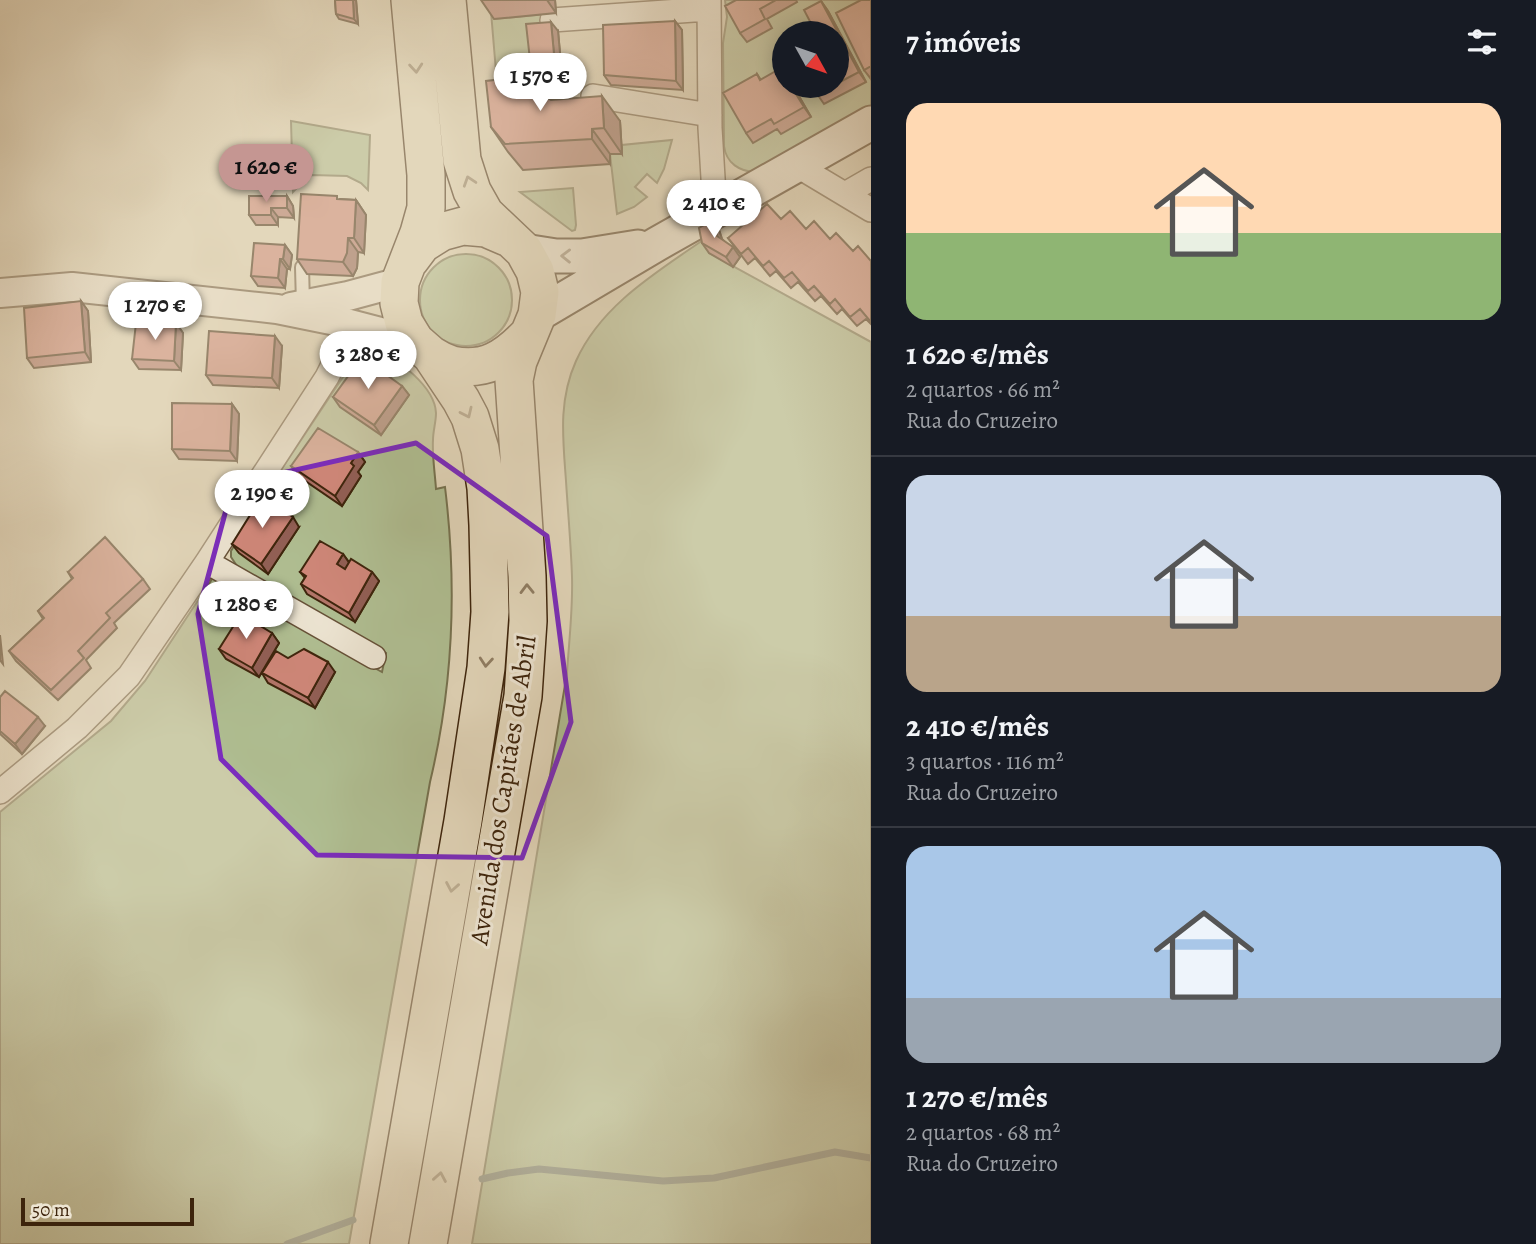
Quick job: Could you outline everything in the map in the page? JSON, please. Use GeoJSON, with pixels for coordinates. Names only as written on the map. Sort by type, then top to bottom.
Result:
{"type":"FeatureCollection","features":[{"type":"Feature","properties":{"kind":"main road","name":"Avenida dos Capitães de Abril"},"geometry":{"type":"LineString","coordinates":[[389,1244],[463,821],[486,668],[490,612],[488,525],[480,449],[470,417],[451,384],[404,323],[399,303],[404,272],[426,208],[426,175],[410,0]]}},
{"type":"Feature","properties":{"kind":"main road","name":"Avenida dos Capitães de Abril"},"geometry":{"type":"LineString","coordinates":[[428,1244],[523,695],[528,621],[527,576],[514,388],[518,360],[533,325],[540,292],[535,271],[515,244],[485,214],[472,191],[462,160],[447,0]]}},
{"type":"Feature","properties":{"kind":"main road"},"geometry":{"type":"LineString","coordinates":[[423,348],[451,365],[472,367],[494,362],[513,351],[533,325],[657,244],[871,123]]}},
{"type":"Feature","properties":{"kind":"main road"},"geometry":{"type":"LineString","coordinates":[[404,272],[422,244],[441,232],[463,226],[486,228],[515,244],[555,256],[582,256],[657,244]]}},
{"type":"Feature","properties":{"kind":"street"},"geometry":{"type":"LineString","coordinates":[[552,20],[708,4],[715,211]]}},
{"type":"Feature","properties":{"kind":"street"},"geometry":{"type":"LineString","coordinates":[[593,96],[710,115]]}},
{"type":"Feature","properties":{"kind":"street"},"geometry":{"type":"LineString","coordinates":[[796,165],[871,210]]}},
{"type":"Feature","properties":{"kind":"street"},"geometry":{"type":"LineString","coordinates":[[845,194],[871,179]]}},
{"type":"Feature","properties":{"kind":"street"},"geometry":{"type":"LineString","coordinates":[[290,307],[348,296],[404,272]]}},
{"type":"Feature","properties":{"kind":"street"},"geometry":{"type":"LineString","coordinates":[[0,293],[72,287],[290,307],[423,348]]}},
{"type":"Feature","properties":{"kind":"street"},"geometry":{"type":"LineString","coordinates":[[0,792],[78,728],[129,676],[327,377],[340,353],[346,323]]}},
{"type":"Feature","properties":{"kind":"street"},"geometry":{"type":"LineString","coordinates":[[207,562],[374,657]]}},
{"type":"Feature","properties":{"kind":"lane"},"geometry":{"type":"LineString","coordinates":[[290,307],[302,267]]}},
{"type":"Feature","properties":{"kind":"highlighted area"},"geometry":{"type":"Polygon","coordinates":[[[416,443],[547,536],[571,722],[522,858],[317,855],[221,759],[198,614],[233,484],[416,443]]]}},
{"type":"Feature","properties":{"kind":"green space"},"geometry":{"type":"Polygon","coordinates":[[[490,0],[495,19],[546,14],[558,101],[499,107],[490,0]]]}},
{"type":"Feature","properties":{"kind":"green space"},"geometry":{"type":"Polygon","coordinates":[[[725,0],[871,0],[871,109],[756,172],[745,170],[731,162],[725,152],[723,43],[727,17],[725,0]]]}},
{"type":"Feature","properties":{"kind":"green space"},"geometry":{"type":"Polygon","coordinates":[[[291,121],[370,135],[368,190],[347,176],[312,175],[293,192],[291,121]]]}},
{"type":"Feature","properties":{"kind":"green space"},"geometry":{"type":"Polygon","coordinates":[[[672,140],[657,183],[647,174],[635,187],[647,197],[634,207],[617,214],[610,154],[622,154],[622,145],[672,140]]]}},
{"type":"Feature","properties":{"kind":"green space"},"geometry":{"type":"Polygon","coordinates":[[[573,188],[576,225],[572,231],[520,192],[573,188]]]}},
{"type":"Feature","properties":{"kind":"green space"},"geometry":{"type":"Polygon","coordinates":[[[706,238],[709,253],[871,342],[871,1244],[472,1244],[567,673],[572,589],[563,435],[566,391],[576,361],[587,341],[615,306],[706,238]]]}},
{"type":"Feature","properties":{"kind":"green space"},"geometry":{"type":"Polygon","coordinates":[[[466,254],[484,257],[499,267],[509,282],[512,300],[509,318],[499,333],[484,343],[466,346],[448,343],[433,333],[423,318],[420,300],[423,282],[433,267],[448,257],[466,254]]]}},
{"type":"Feature","properties":{"kind":"green space"},"geometry":{"type":"Polygon","coordinates":[[[374,350],[393,359],[413,374],[434,403],[436,413],[433,452],[436,489],[445,487],[449,524],[451,635],[438,746],[349,1244],[0,1244],[0,812],[111,721],[145,681],[214,576],[382,672],[386,653],[237,566],[231,557],[231,551],[277,476],[353,362],[374,350]]]}},
{"type":"Feature","properties":{"kind":"building"},"geometry":{"type":"Polygon","coordinates":[[[335,0],[353,0],[354,19],[336,14],[335,0]]]}},
{"type":"Feature","properties":{"kind":"building"},"geometry":{"type":"Polygon","coordinates":[[[736,0],[776,0],[760,9],[765,19],[740,33],[725,6],[736,0]]]}},
{"type":"Feature","properties":{"kind":"building"},"geometry":{"type":"Polygon","coordinates":[[[861,0],[871,0],[871,66],[864,70],[849,39],[849,21],[840,21],[836,13],[861,0]]]}},
{"type":"Feature","properties":{"kind":"building"},"geometry":{"type":"Polygon","coordinates":[[[821,1],[832,21],[810,21],[804,10],[821,1]]]}},
{"type":"Feature","properties":{"kind":"building"},"geometry":{"type":"Polygon","coordinates":[[[675,21],[676,81],[604,75],[603,25],[675,21]]]}},
{"type":"Feature","properties":{"kind":"building"},"geometry":{"type":"Polygon","coordinates":[[[551,22],[555,65],[530,60],[526,24],[551,22]]]}},
{"type":"Feature","properties":{"kind":"building"},"geometry":{"type":"Polygon","coordinates":[[[849,53],[859,72],[849,77],[849,53]]]}},
{"type":"Feature","properties":{"kind":"building"},"geometry":{"type":"Polygon","coordinates":[[[772,73],[772,98],[798,98],[804,107],[774,124],[771,119],[746,133],[723,93],[757,74],[760,80],[772,73]]]}},
{"type":"Feature","properties":{"kind":"building"},"geometry":{"type":"Polygon","coordinates":[[[540,75],[542,95],[551,100],[602,96],[604,128],[592,129],[592,139],[505,144],[491,127],[486,81],[540,75]]]}},
{"type":"Feature","properties":{"kind":"building"},"geometry":{"type":"Polygon","coordinates":[[[301,194],[356,200],[354,238],[348,238],[343,262],[297,259],[301,194]]]}},
{"type":"Feature","properties":{"kind":"building"},"geometry":{"type":"Polygon","coordinates":[[[249,196],[287,196],[287,208],[271,208],[271,215],[249,215],[249,196]]]}},
{"type":"Feature","properties":{"kind":"building"},"geometry":{"type":"Polygon","coordinates":[[[767,204],[781,219],[790,211],[806,229],[814,221],[830,239],[836,233],[853,251],[858,246],[871,261],[871,322],[860,309],[850,317],[835,299],[830,304],[814,286],[808,291],[792,272],[784,278],[769,261],[763,266],[748,248],[741,254],[728,238],[767,204]]]}},
{"type":"Feature","properties":{"kind":"building"},"geometry":{"type":"Polygon","coordinates":[[[713,220],[717,236],[733,247],[726,257],[702,243],[699,228],[713,220]]]}},
{"type":"Feature","properties":{"kind":"building"},"geometry":{"type":"Polygon","coordinates":[[[254,243],[285,245],[278,278],[251,276],[254,243]]]}},
{"type":"Feature","properties":{"kind":"building"},"geometry":{"type":"Polygon","coordinates":[[[81,301],[85,352],[27,358],[24,308],[81,301]]]}},
{"type":"Feature","properties":{"kind":"building"},"geometry":{"type":"Polygon","coordinates":[[[136,323],[176,323],[174,361],[132,359],[136,323]]]}},
{"type":"Feature","properties":{"kind":"building"},"geometry":{"type":"Polygon","coordinates":[[[209,331],[275,336],[272,378],[206,375],[209,331]]]}},
{"type":"Feature","properties":{"kind":"building"},"geometry":{"type":"Polygon","coordinates":[[[362,357],[402,386],[374,425],[333,397],[362,357]]]}},
{"type":"Feature","properties":{"kind":"building"},"geometry":{"type":"Polygon","coordinates":[[[172,403],[232,404],[230,451],[172,449],[172,403]]]}},
{"type":"Feature","properties":{"kind":"building"},"geometry":{"type":"Polygon","coordinates":[[[318,428],[358,452],[351,463],[354,466],[335,496],[291,466],[318,428]]]}},
{"type":"Feature","properties":{"kind":"building"},"geometry":{"type":"Polygon","coordinates":[[[262,496],[293,517],[261,564],[232,544],[262,496]]]}},
{"type":"Feature","properties":{"kind":"building"},"geometry":{"type":"Polygon","coordinates":[[[105,537],[143,579],[106,613],[110,618],[78,651],[84,658],[51,690],[9,651],[44,618],[38,611],[73,578],[68,572],[105,537]]]}},
{"type":"Feature","properties":{"kind":"building"},"geometry":{"type":"Polygon","coordinates":[[[320,541],[343,554],[337,564],[345,569],[351,559],[372,572],[349,613],[301,584],[306,576],[300,572],[320,541]]]}},
{"type":"Feature","properties":{"kind":"building"},"geometry":{"type":"Polygon","coordinates":[[[241,614],[272,633],[252,668],[219,649],[241,614]]]}},
{"type":"Feature","properties":{"kind":"building"},"geometry":{"type":"Polygon","coordinates":[[[304,649],[328,662],[308,698],[262,673],[276,651],[288,658],[304,649]]]}},
{"type":"Feature","properties":{"kind":"building"},"geometry":{"type":"Polygon","coordinates":[[[5,691],[38,717],[15,744],[0,731],[0,697],[5,691]]]}},
{"type":"Feature","properties":{"kind":"waterway"},"geometry":{"type":"LineString","coordinates":[[482,1179],[539,1169],[663,1181],[714,1178],[835,1152],[871,1158]]}},
{"type":"Feature","properties":{"kind":"waterway"},"geometry":{"type":"LineString","coordinates":[[287,1244],[353,1220]]}}]}
